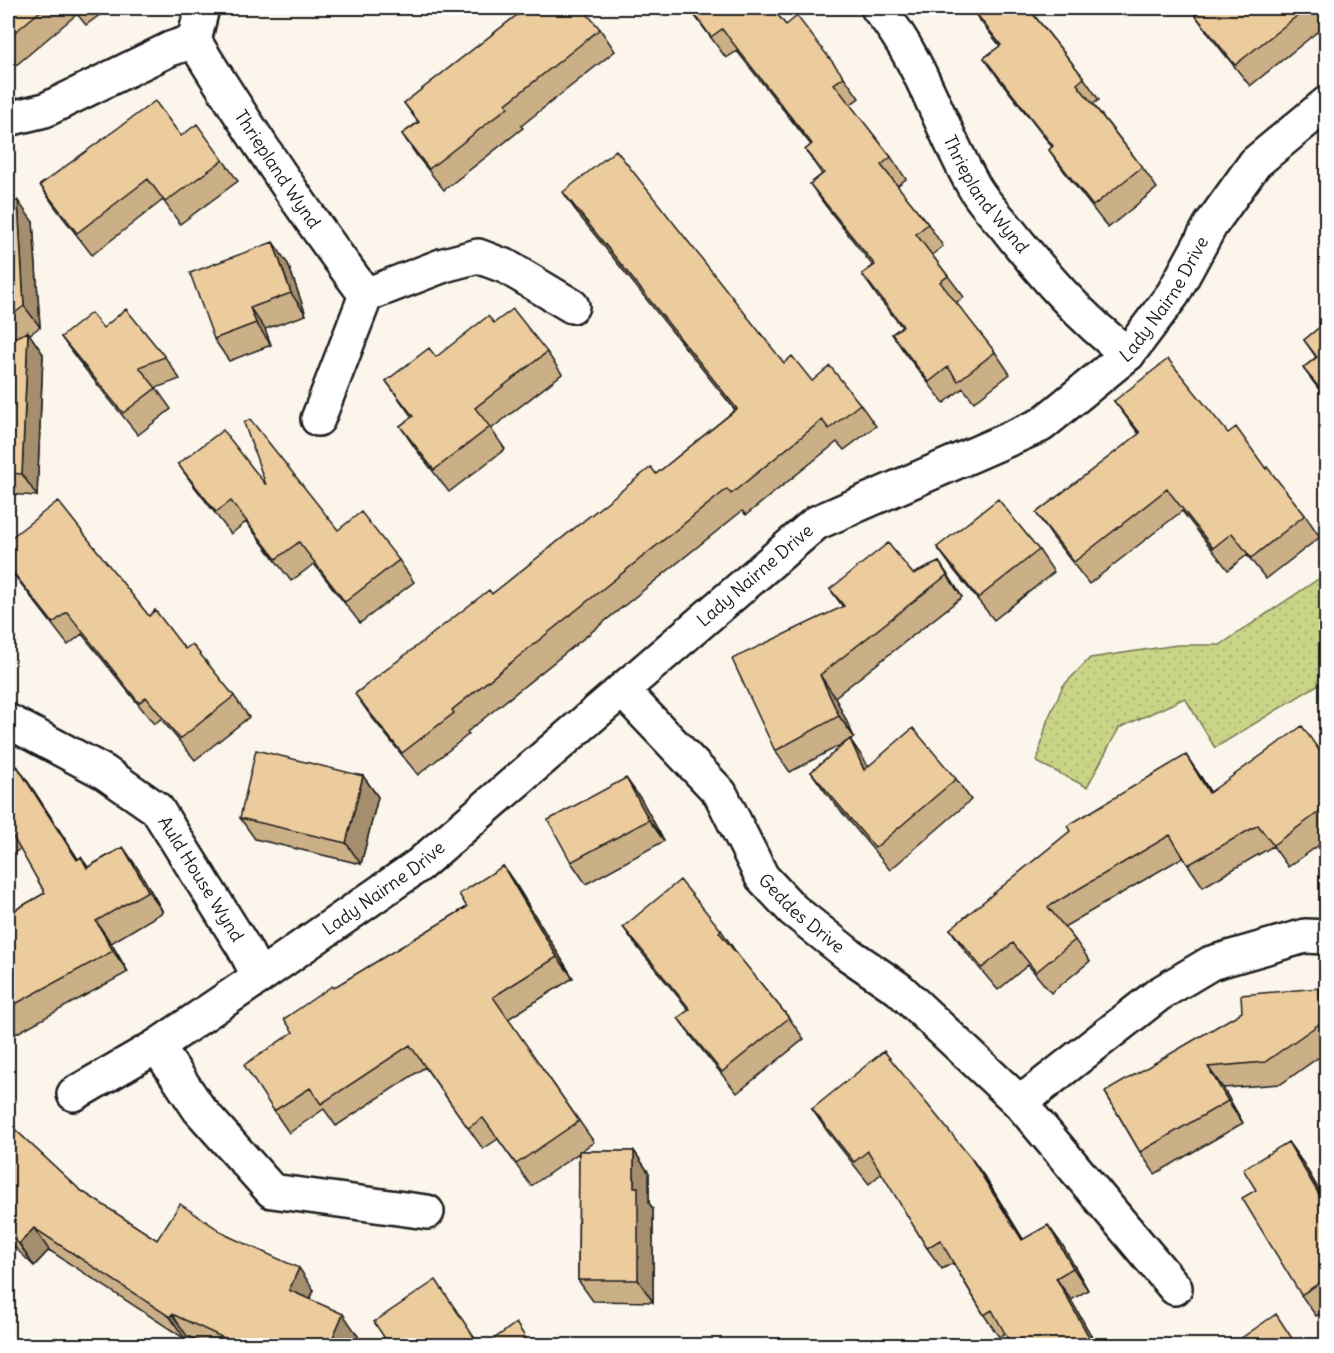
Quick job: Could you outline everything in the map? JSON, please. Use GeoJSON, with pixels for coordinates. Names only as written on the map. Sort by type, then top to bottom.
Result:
{"type":"FeatureCollection","features":[{"type":"Feature","properties":{"kind":"street"},"geometry":{"type":"LineString","coordinates":[[8,119],[45,110],[170,49],[194,41],[202,8]]}},
{"type":"Feature","properties":{"kind":"street","name":"Thriepland Wynd"},"geometry":{"type":"LineString","coordinates":[[878,8],[895,28],[923,79],[973,185],[1046,278],[1101,333],[1128,354]]}},
{"type":"Feature","properties":{"kind":"street","name":"Thriepland Wynd"},"geometry":{"type":"LineString","coordinates":[[194,41],[249,130],[316,228],[366,295]]}},
{"type":"Feature","properties":{"kind":"street","name":"Lady Nairne Drive"},"geometry":{"type":"LineString","coordinates":[[74,1094],[157,1046],[419,865],[816,523],[1041,425],[1128,354],[1173,294],[1210,226],[1255,163],[1326,104]]}},
{"type":"Feature","properties":{"kind":"street"},"geometry":{"type":"LineString","coordinates":[[318,419],[366,295],[444,265],[478,256],[507,267],[572,306]]}},
{"type":"Feature","properties":{"kind":"street","name":"Geddes Drive"},"geometry":{"type":"LineString","coordinates":[[622,690],[720,793],[762,877],[793,910],[848,954],[899,989],[1020,1103],[1174,1288]]}},
{"type":"Feature","properties":{"kind":"street","name":"Auld House Wynd"},"geometry":{"type":"LineString","coordinates":[[8,721],[104,772],[157,809],[259,977]]}},
{"type":"Feature","properties":{"kind":"street"},"geometry":{"type":"LineString","coordinates":[[1020,1103],[1159,994],[1211,963],[1305,936],[1326,938]]}},
{"type":"Feature","properties":{"kind":"street"},"geometry":{"type":"LineString","coordinates":[[157,1046],[199,1109],[272,1191],[427,1212]]}},
{"type":"Feature","properties":{"kind":"green space"},"geometry":{"type":"Polygon","coordinates":[[[1326,574],[1326,696],[1319,684],[1215,748],[1185,698],[1119,728],[1087,787],[1037,762],[1047,721],[1063,686],[1090,658],[1177,645],[1220,645],[1326,574]]]}},
{"type":"Feature","properties":{"kind":"building"},"geometry":{"type":"Polygon","coordinates":[[[8,8],[44,8],[8,38],[8,8]]]}},
{"type":"Feature","properties":{"kind":"building"},"geometry":{"type":"Polygon","coordinates":[[[526,8],[582,8],[600,29],[506,104],[508,107],[429,169],[402,134],[419,122],[404,103],[526,8]]]}},
{"type":"Feature","properties":{"kind":"building"},"geometry":{"type":"Polygon","coordinates":[[[690,8],[772,8],[786,25],[797,16],[844,77],[834,84],[891,157],[881,165],[928,224],[916,234],[948,276],[940,282],[995,352],[958,381],[948,367],[929,382],[892,334],[903,326],[862,274],[875,265],[810,184],[824,173],[805,150],[812,144],[722,29],[711,37],[690,8]]]}},
{"type":"Feature","properties":{"kind":"building"},"geometry":{"type":"Polygon","coordinates":[[[972,8],[1028,8],[1084,78],[1077,84],[1142,167],[1093,206],[1049,150],[1053,146],[984,58],[1001,45],[972,8]]]}},
{"type":"Feature","properties":{"kind":"building"},"geometry":{"type":"Polygon","coordinates":[[[1204,8],[1307,8],[1235,65],[1195,15],[1204,8]]]}},
{"type":"Feature","properties":{"kind":"building"},"geometry":{"type":"Polygon","coordinates":[[[155,101],[181,136],[197,124],[223,160],[165,202],[148,179],[77,233],[40,185],[155,101]]]}},
{"type":"Feature","properties":{"kind":"building"},"geometry":{"type":"Polygon","coordinates":[[[616,150],[784,363],[792,356],[812,381],[830,366],[860,404],[829,429],[822,420],[731,494],[727,489],[452,710],[454,713],[402,753],[355,694],[489,590],[492,594],[651,467],[656,474],[737,409],[563,192],[616,150]]]}},
{"type":"Feature","properties":{"kind":"building"},"geometry":{"type":"Polygon","coordinates":[[[18,201],[24,306],[8,318],[8,202],[18,201]]]}},
{"type":"Feature","properties":{"kind":"building"},"geometry":{"type":"Polygon","coordinates":[[[273,242],[291,293],[250,308],[256,323],[214,339],[190,273],[273,242]]]}},
{"type":"Feature","properties":{"kind":"building"},"geometry":{"type":"Polygon","coordinates":[[[126,309],[165,357],[139,367],[156,388],[123,413],[61,337],[91,313],[103,328],[126,309]]]}},
{"type":"Feature","properties":{"kind":"building"},"geometry":{"type":"Polygon","coordinates":[[[513,309],[547,352],[475,408],[490,427],[434,470],[400,426],[413,416],[386,381],[429,348],[436,357],[488,316],[494,323],[513,309]]]}},
{"type":"Feature","properties":{"kind":"building"},"geometry":{"type":"Polygon","coordinates":[[[1326,322],[1326,396],[1303,368],[1317,357],[1304,340],[1326,322]]]}},
{"type":"Feature","properties":{"kind":"building"},"geometry":{"type":"Polygon","coordinates":[[[28,332],[22,474],[8,473],[8,340],[28,332]]]}},
{"type":"Feature","properties":{"kind":"building"},"geometry":{"type":"Polygon","coordinates":[[[1168,359],[1228,433],[1236,427],[1266,469],[1267,467],[1305,515],[1251,558],[1232,533],[1213,548],[1167,489],[1074,562],[1036,513],[1140,433],[1114,401],[1168,359]]]}},
{"type":"Feature","properties":{"kind":"building"},"geometry":{"type":"Polygon","coordinates":[[[250,419],[338,530],[361,512],[399,560],[345,602],[299,542],[276,559],[231,501],[216,512],[178,464],[223,430],[266,485],[244,423],[250,419]]]}},
{"type":"Feature","properties":{"kind":"building"},"geometry":{"type":"Polygon","coordinates":[[[998,499],[1039,550],[978,598],[937,547],[998,499]]]}},
{"type":"Feature","properties":{"kind":"building"},"geometry":{"type":"Polygon","coordinates":[[[58,501],[149,616],[155,610],[185,649],[192,644],[234,696],[180,739],[146,697],[139,703],[67,612],[53,623],[8,566],[8,540],[58,501]]]}},
{"type":"Feature","properties":{"kind":"building"},"geometry":{"type":"Polygon","coordinates":[[[888,543],[913,574],[939,562],[947,575],[820,675],[839,716],[775,751],[732,659],[844,606],[830,589],[888,543]]]}},
{"type":"Feature","properties":{"kind":"building"},"geometry":{"type":"Polygon","coordinates":[[[1302,726],[1326,760],[1326,807],[1273,845],[1258,825],[1188,865],[1170,835],[1048,907],[1075,940],[1036,972],[1013,943],[982,968],[950,929],[1070,831],[1067,826],[1186,755],[1209,793],[1302,726]]]}},
{"type":"Feature","properties":{"kind":"building"},"geometry":{"type":"Polygon","coordinates":[[[913,728],[956,779],[875,848],[811,772],[850,739],[864,770],[913,728]]]}},
{"type":"Feature","properties":{"kind":"building"},"geometry":{"type":"Polygon","coordinates":[[[256,750],[363,776],[346,843],[240,818],[256,750]]]}},
{"type":"Feature","properties":{"kind":"building"},"geometry":{"type":"Polygon","coordinates":[[[17,766],[77,860],[81,857],[87,868],[123,847],[148,891],[96,921],[113,951],[8,1008],[8,914],[45,893],[8,828],[8,773],[17,766]]]}},
{"type":"Feature","properties":{"kind":"building"},"geometry":{"type":"Polygon","coordinates":[[[626,778],[649,820],[571,862],[548,820],[626,778]]]}},
{"type":"Feature","properties":{"kind":"building"},"geometry":{"type":"Polygon","coordinates":[[[503,866],[557,957],[493,997],[579,1121],[516,1164],[483,1118],[468,1128],[410,1045],[321,1104],[310,1088],[274,1111],[244,1065],[293,1032],[284,1019],[332,986],[333,988],[467,907],[459,894],[503,866]]]}},
{"type":"Feature","properties":{"kind":"building"},"geometry":{"type":"Polygon","coordinates":[[[680,880],[789,1018],[722,1072],[678,1018],[690,1009],[623,927],[680,880]]]}},
{"type":"Feature","properties":{"kind":"building"},"geometry":{"type":"Polygon","coordinates":[[[1319,988],[1322,1022],[1265,1062],[1208,1067],[1228,1101],[1140,1152],[1105,1092],[1242,1012],[1241,995],[1319,988]]]}},
{"type":"Feature","properties":{"kind":"building"},"geometry":{"type":"Polygon","coordinates":[[[884,1051],[971,1158],[1022,1240],[1048,1225],[1073,1268],[1056,1278],[1094,1346],[1012,1346],[992,1310],[984,1315],[940,1240],[927,1248],[868,1151],[854,1162],[812,1109],[884,1051]]]}},
{"type":"Feature","properties":{"kind":"building"},"geometry":{"type":"Polygon","coordinates":[[[8,1123],[80,1190],[157,1240],[180,1204],[228,1236],[299,1268],[289,1290],[343,1314],[329,1346],[241,1346],[172,1314],[170,1317],[34,1228],[19,1244],[8,1233],[8,1123]]]}},
{"type":"Feature","properties":{"kind":"building"},"geometry":{"type":"Polygon","coordinates":[[[1288,1142],[1326,1206],[1326,1279],[1301,1295],[1242,1198],[1256,1190],[1243,1169],[1288,1142]]]}},
{"type":"Feature","properties":{"kind":"building"},"geometry":{"type":"Polygon","coordinates":[[[579,1151],[634,1151],[634,1187],[638,1187],[638,1280],[578,1280],[579,1151]]]}},
{"type":"Feature","properties":{"kind":"building"},"geometry":{"type":"Polygon","coordinates":[[[436,1280],[480,1346],[390,1346],[374,1322],[436,1280]]]}},
{"type":"Feature","properties":{"kind":"building"},"geometry":{"type":"Polygon","coordinates":[[[1276,1314],[1297,1346],[1230,1346],[1276,1314]]]}},
{"type":"Feature","properties":{"kind":"building"},"geometry":{"type":"Polygon","coordinates":[[[516,1323],[531,1346],[484,1346],[516,1323]]]}}]}
